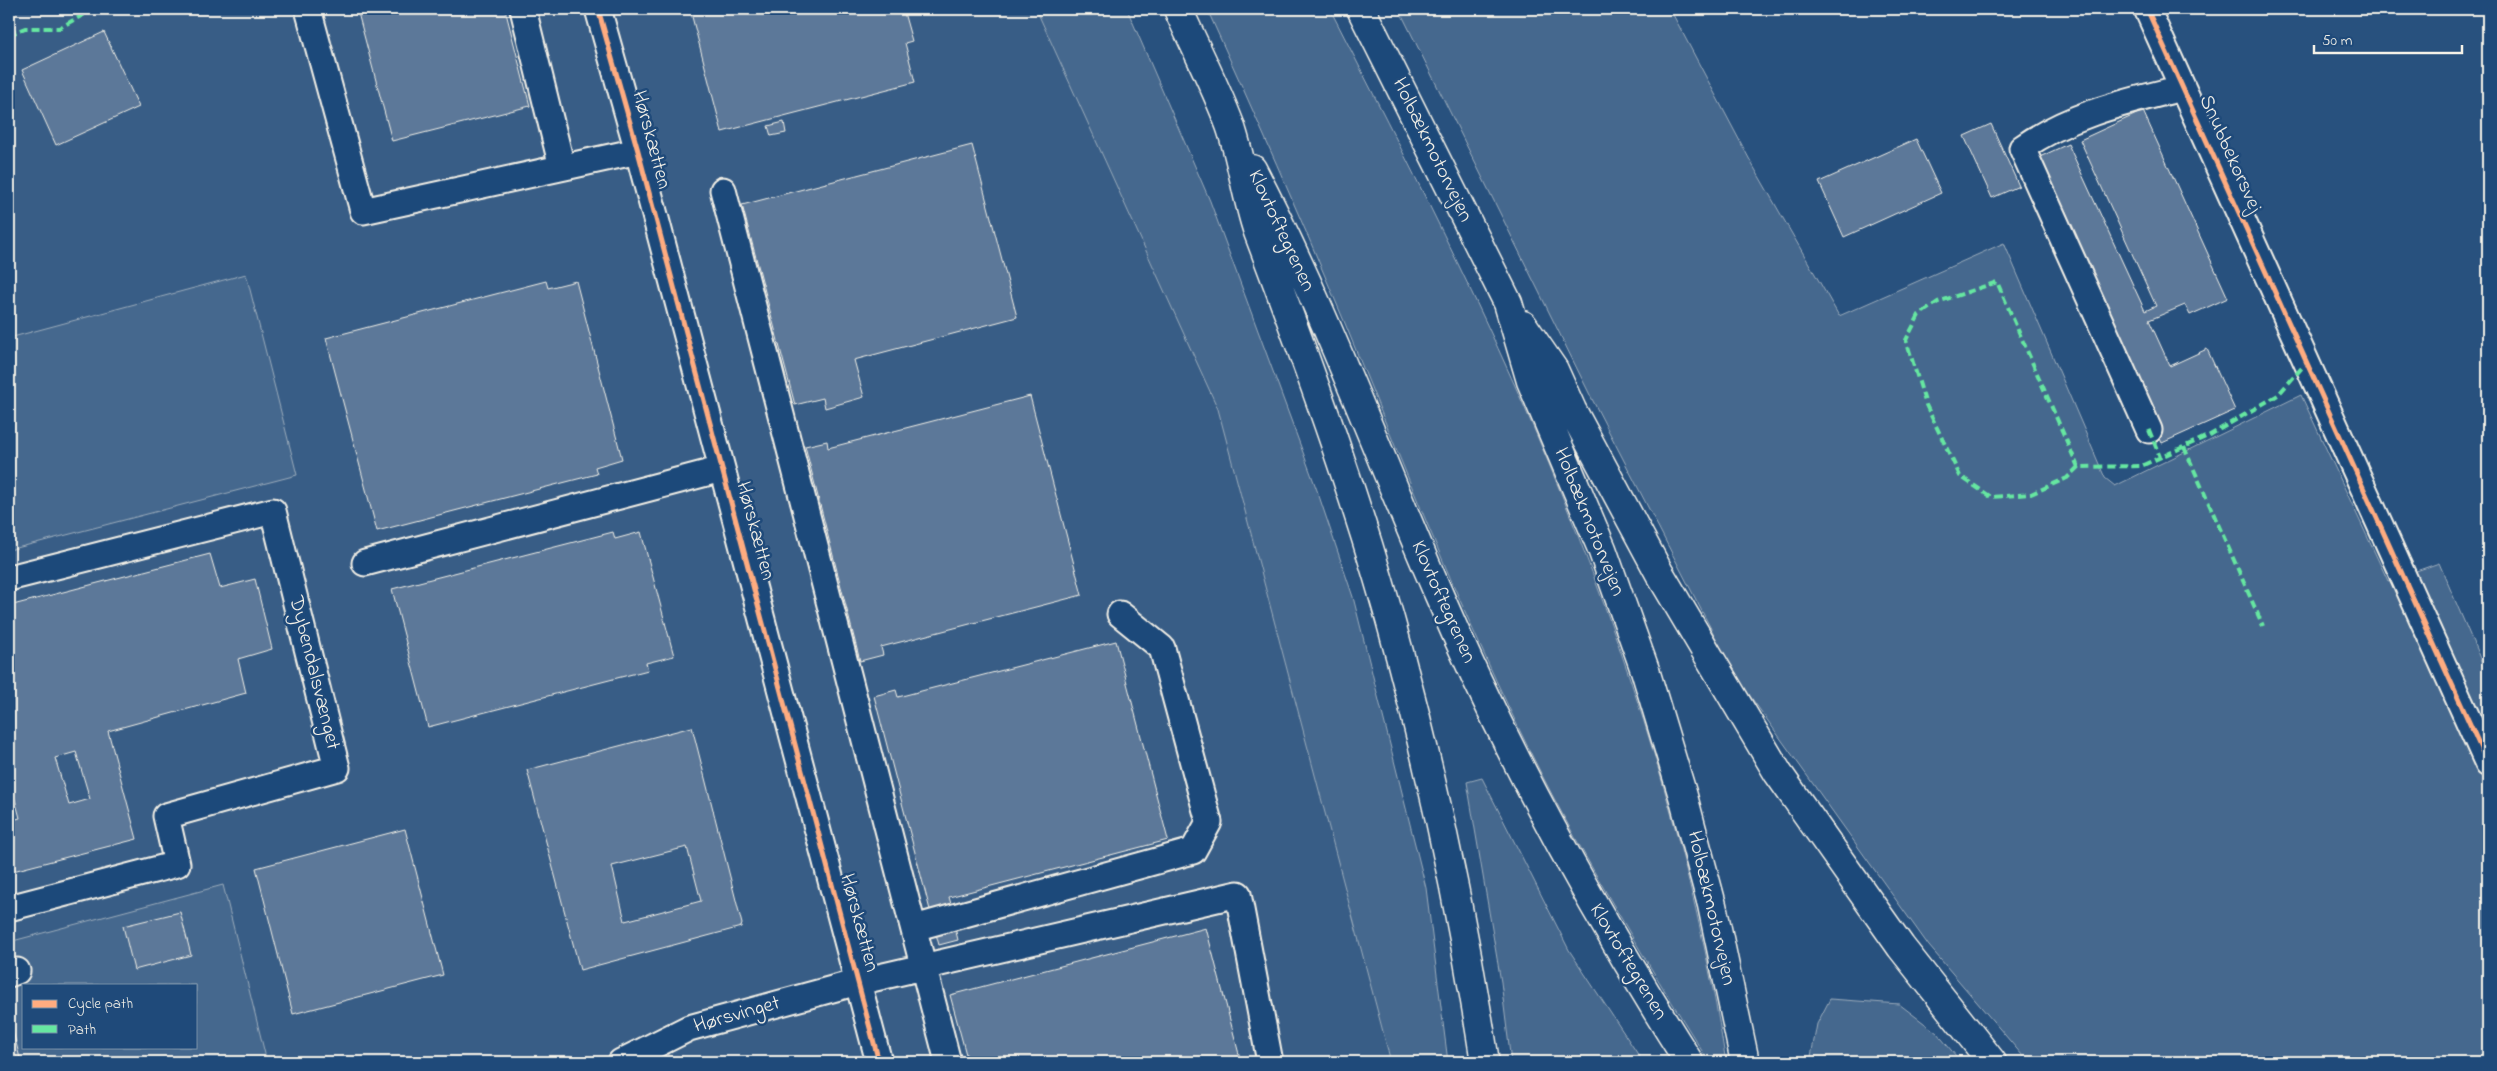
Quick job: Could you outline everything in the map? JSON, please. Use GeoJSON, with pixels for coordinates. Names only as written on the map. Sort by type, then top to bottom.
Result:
{"type":"FeatureCollection","features":[{"type":"Feature","properties":{"kind":"highway"},"geometry":{"type":"LineString","coordinates":[[1178,9],[1230,125],[1257,228],[1321,401],[1400,654],[1429,772],[1450,869],[1485,1062]]}},
{"type":"Feature","properties":{"kind":"highway","name":"Holbækmotorvejen"},"geometry":{"type":"LineString","coordinates":[[1362,9],[1440,162],[1508,303],[1531,382],[1602,549],[1645,670],[1683,796],[1712,905],[1744,1055]]}},
{"type":"Feature","properties":{"kind":"highway","name":"Klovtoftegrenen"},"geometry":{"type":"LineString","coordinates":[[1230,125],[1292,250],[1439,596],[1516,763],[1610,934],[1688,1062]]}},
{"type":"Feature","properties":{"kind":"highway"},"geometry":{"type":"LineString","coordinates":[[1508,303],[1554,370],[1572,410],[1660,574],[1778,773],[1901,947],[1992,1062]]}},
{"type":"Feature","properties":{"kind":"street"},"geometry":{"type":"LineString","coordinates":[[308,9],[363,211],[638,151]]}},
{"type":"Feature","properties":{"kind":"street"},"geometry":{"type":"LineString","coordinates":[[523,9],[562,167]]}},
{"type":"Feature","properties":{"kind":"street","name":"Hørskætten"},"geometry":{"type":"LineString","coordinates":[[598,9],[638,151],[879,1062]]}},
{"type":"Feature","properties":{"kind":"street","name":"Snubbekorsvej"},"geometry":{"type":"LineString","coordinates":[[2147,9],[2488,764]]}},
{"type":"Feature","properties":{"kind":"street"},"geometry":{"type":"LineString","coordinates":[[2149,430],[2022,148],[2043,133],[2094,111],[2182,88]]}},
{"type":"Feature","properties":{"kind":"street"},"geometry":{"type":"LineString","coordinates":[[723,190],[948,1062]]}},
{"type":"Feature","properties":{"kind":"street","name":"Hørskætten"},"geometry":{"type":"LineString","coordinates":[[365,563],[722,469]]}},
{"type":"Feature","properties":{"kind":"street","name":"Dybendalsvænget"},"geometry":{"type":"LineString","coordinates":[[9,578],[273,511],[337,768],[166,816],[177,864],[9,908]]}},
{"type":"Feature","properties":{"kind":"street"},"geometry":{"type":"LineString","coordinates":[[914,928],[1193,851],[1209,822],[1162,648],[1120,614]]}},
{"type":"Feature","properties":{"kind":"street","name":"Hørsvinget"},"geometry":{"type":"LineString","coordinates":[[621,1062],[689,1028],[858,982],[1238,894],[1270,1062]]}},
{"type":"Feature","properties":{"kind":"shaded area"},"geometry":{"type":"Polygon","coordinates":[[[9,9],[1036,9],[1218,409],[1391,1062],[9,1062],[9,9]]]}},
{"type":"Feature","properties":{"kind":"shaded area"},"geometry":{"type":"Polygon","coordinates":[[[1036,9],[1127,9],[1210,201],[1318,493],[1353,597],[1426,888],[1448,1062],[1391,1062],[1218,409],[1036,9]]]}},
{"type":"Feature","properties":{"kind":"shaded area"},"geometry":{"type":"Polygon","coordinates":[[[1207,9],[1330,9],[1444,234],[1524,406],[1606,609],[1655,758],[1677,833],[1696,909],[1726,1062],[1709,1062],[1586,858],[1541,774],[1496,681],[1451,579],[1311,242],[1207,9]]]}},
{"type":"Feature","properties":{"kind":"shaded area"},"geometry":{"type":"Polygon","coordinates":[[[1399,9],[1670,9],[1752,164],[1839,316],[2004,243],[2105,478],[2115,486],[2301,395],[2388,581],[2439,563],[2488,677],[2488,1062],[2028,1062],[1929,946],[1735,675],[1592,399],[1399,9]]]}},
{"type":"Feature","properties":{"kind":"shaded area"},"geometry":{"type":"Polygon","coordinates":[[[246,274],[297,475],[9,550],[9,338],[246,274]]]}},
{"type":"Feature","properties":{"kind":"shaded area"},"geometry":{"type":"Polygon","coordinates":[[[1482,778],[1569,950],[1643,1062],[1511,1062],[1501,982],[1467,782],[1482,778]]]}},
{"type":"Feature","properties":{"kind":"shaded area"},"geometry":{"type":"Polygon","coordinates":[[[223,885],[267,1062],[9,1062],[9,942],[223,885]]]}},
{"type":"Feature","properties":{"kind":"shaded area"},"geometry":{"type":"Polygon","coordinates":[[[1830,999],[1899,1004],[1937,1033],[1961,1062],[1810,1062],[1817,1024],[1830,999]]]}},
{"type":"Feature","properties":{"kind":"building"},"geometry":{"type":"Polygon","coordinates":[[[357,9],[505,9],[530,106],[392,141],[357,9]]]}},
{"type":"Feature","properties":{"kind":"building"},"geometry":{"type":"Polygon","coordinates":[[[690,9],[903,9],[912,41],[905,43],[915,82],[722,132],[690,9]]]}},
{"type":"Feature","properties":{"kind":"building"},"geometry":{"type":"Polygon","coordinates":[[[104,32],[139,107],[56,145],[22,70],[104,32]]]}},
{"type":"Feature","properties":{"kind":"building"},"geometry":{"type":"Polygon","coordinates":[[[2143,111],[2228,298],[2190,315],[2185,305],[2149,320],[2170,366],[2207,349],[2235,410],[2162,443],[2033,160],[2068,144],[2145,311],[2156,306],[2080,140],[2143,111]]]}},
{"type":"Feature","properties":{"kind":"building"},"geometry":{"type":"Polygon","coordinates":[[[784,122],[786,133],[771,136],[768,126],[784,122]]]}},
{"type":"Feature","properties":{"kind":"building"},"geometry":{"type":"Polygon","coordinates":[[[1991,124],[2019,186],[1992,198],[1964,136],[1991,124]]]}},
{"type":"Feature","properties":{"kind":"building"},"geometry":{"type":"Polygon","coordinates":[[[1916,139],[1941,193],[1844,237],[1819,182],[1916,139]]]}},
{"type":"Feature","properties":{"kind":"building"},"geometry":{"type":"Polygon","coordinates":[[[972,145],[1017,317],[854,360],[864,397],[825,408],[823,398],[795,405],[742,205],[972,145]]]}},
{"type":"Feature","properties":{"kind":"building"},"geometry":{"type":"Polygon","coordinates":[[[546,281],[548,288],[576,281],[622,459],[595,467],[597,474],[377,531],[326,338],[546,281]]]}},
{"type":"Feature","properties":{"kind":"building"},"geometry":{"type":"Polygon","coordinates":[[[1030,396],[1082,595],[881,647],[883,655],[860,661],[805,446],[827,441],[828,448],[1030,396]]]}},
{"type":"Feature","properties":{"kind":"building"},"geometry":{"type":"Polygon","coordinates":[[[613,532],[615,539],[641,532],[674,656],[646,663],[648,670],[428,727],[392,589],[613,532]]]}},
{"type":"Feature","properties":{"kind":"building"},"geometry":{"type":"Polygon","coordinates":[[[210,554],[220,588],[255,579],[272,649],[238,659],[246,693],[108,731],[137,839],[9,872],[9,821],[20,818],[9,777],[9,606],[210,554]],[[76,752],[55,758],[69,805],[90,799],[76,752]]]}},
{"type":"Feature","properties":{"kind":"building"},"geometry":{"type":"Polygon","coordinates":[[[1116,641],[1168,840],[949,897],[951,904],[930,910],[874,696],[896,690],[898,697],[1116,641]]]}},
{"type":"Feature","properties":{"kind":"building"},"geometry":{"type":"Polygon","coordinates":[[[692,727],[742,924],[741,927],[580,970],[527,770],[692,727]],[[687,847],[612,866],[625,921],[701,901],[687,847]]]}},
{"type":"Feature","properties":{"kind":"building"},"geometry":{"type":"Polygon","coordinates":[[[405,829],[443,975],[293,1014],[256,868],[405,829]]]}},
{"type":"Feature","properties":{"kind":"building"},"geometry":{"type":"Polygon","coordinates":[[[180,912],[191,955],[134,970],[123,926],[180,912]]]}},
{"type":"Feature","properties":{"kind":"building"},"geometry":{"type":"Polygon","coordinates":[[[955,928],[958,940],[939,945],[936,934],[955,928]]]}},
{"type":"Feature","properties":{"kind":"building"},"geometry":{"type":"Polygon","coordinates":[[[1206,928],[1241,1062],[968,1062],[950,995],[1206,928]]]}},
{"type":"Feature","properties":{"kind":"building"},"geometry":{"type":"Polygon","coordinates":[[[9,1016],[21,1062],[9,1062],[9,1016]]]}},
{"type":"Feature","properties":{"kind":"marked path"},"geometry":{"type":"LineString","coordinates":[[9,35],[25,28],[59,28],[94,9]]}},
{"type":"Feature","properties":{"kind":"marked path"},"geometry":{"type":"LineString","coordinates":[[2078,467],[2067,478],[2031,494],[1991,497],[1960,476],[1926,405],[1906,340],[1919,315],[1938,302],[1997,282],[2078,467],[2141,466],[2210,435],[2278,395],[2306,363]]}},
{"type":"Feature","properties":{"kind":"marked path"},"geometry":{"type":"LineString","coordinates":[[2149,430],[2160,457]]}},
{"type":"Feature","properties":{"kind":"marked path"},"geometry":{"type":"LineString","coordinates":[[2184,447],[2263,626]]}},
{"type":"Feature","properties":{"kind":"cycle path"},"geometry":{"type":"LineString","coordinates":[[598,9],[638,151],[879,1062]]}},
{"type":"Feature","properties":{"kind":"cycle path"},"geometry":{"type":"LineString","coordinates":[[2147,9],[2488,764]]}}]}
